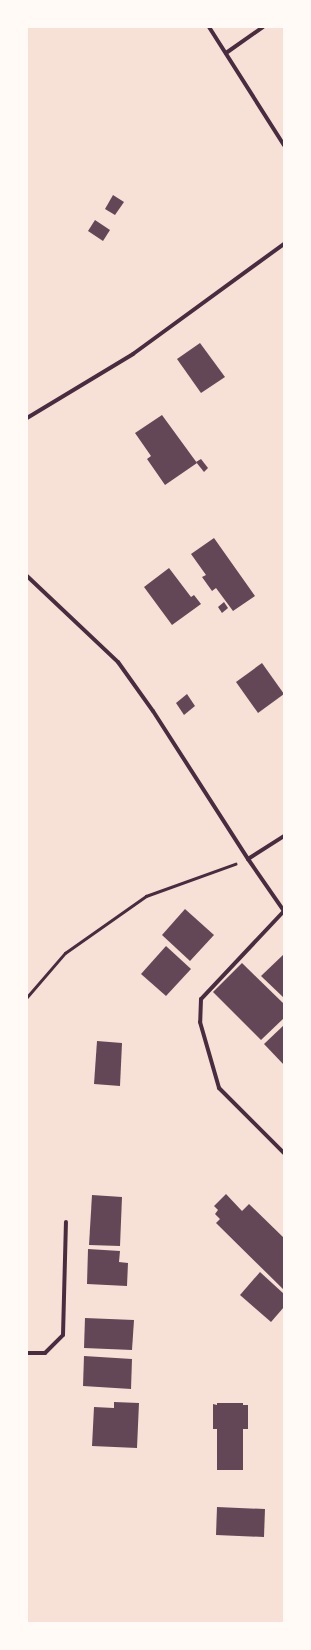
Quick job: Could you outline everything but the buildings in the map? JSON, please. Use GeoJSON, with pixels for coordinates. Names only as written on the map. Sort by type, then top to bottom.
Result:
{"type":"FeatureCollection","features":[{"type":"Feature","properties":{"kind":"street"},"geometry":{"type":"LineString","coordinates":[[209,27],[284,145]]}},
{"type":"Feature","properties":{"kind":"street"},"geometry":{"type":"LineString","coordinates":[[226,53],[263,27]]}},
{"type":"Feature","properties":{"kind":"street"},"geometry":{"type":"LineString","coordinates":[[27,418],[132,354],[284,244]]}},
{"type":"Feature","properties":{"kind":"street"},"geometry":{"type":"LineString","coordinates":[[27,576],[118,662],[154,711],[248,859],[284,911],[201,999],[200,1022],[219,1088],[284,1153]]}},
{"type":"Feature","properties":{"kind":"street"},"geometry":{"type":"LineString","coordinates":[[248,859],[284,836]]}},
{"type":"Feature","properties":{"kind":"street"},"geometry":{"type":"LineString","coordinates":[[27,1353],[45,1353],[63,1335],[66,1222]]}},
{"type":"Feature","properties":{"kind":"path"},"geometry":{"type":"LineString","coordinates":[[27,997],[65,952],[146,896],[248,859]]}}]}
